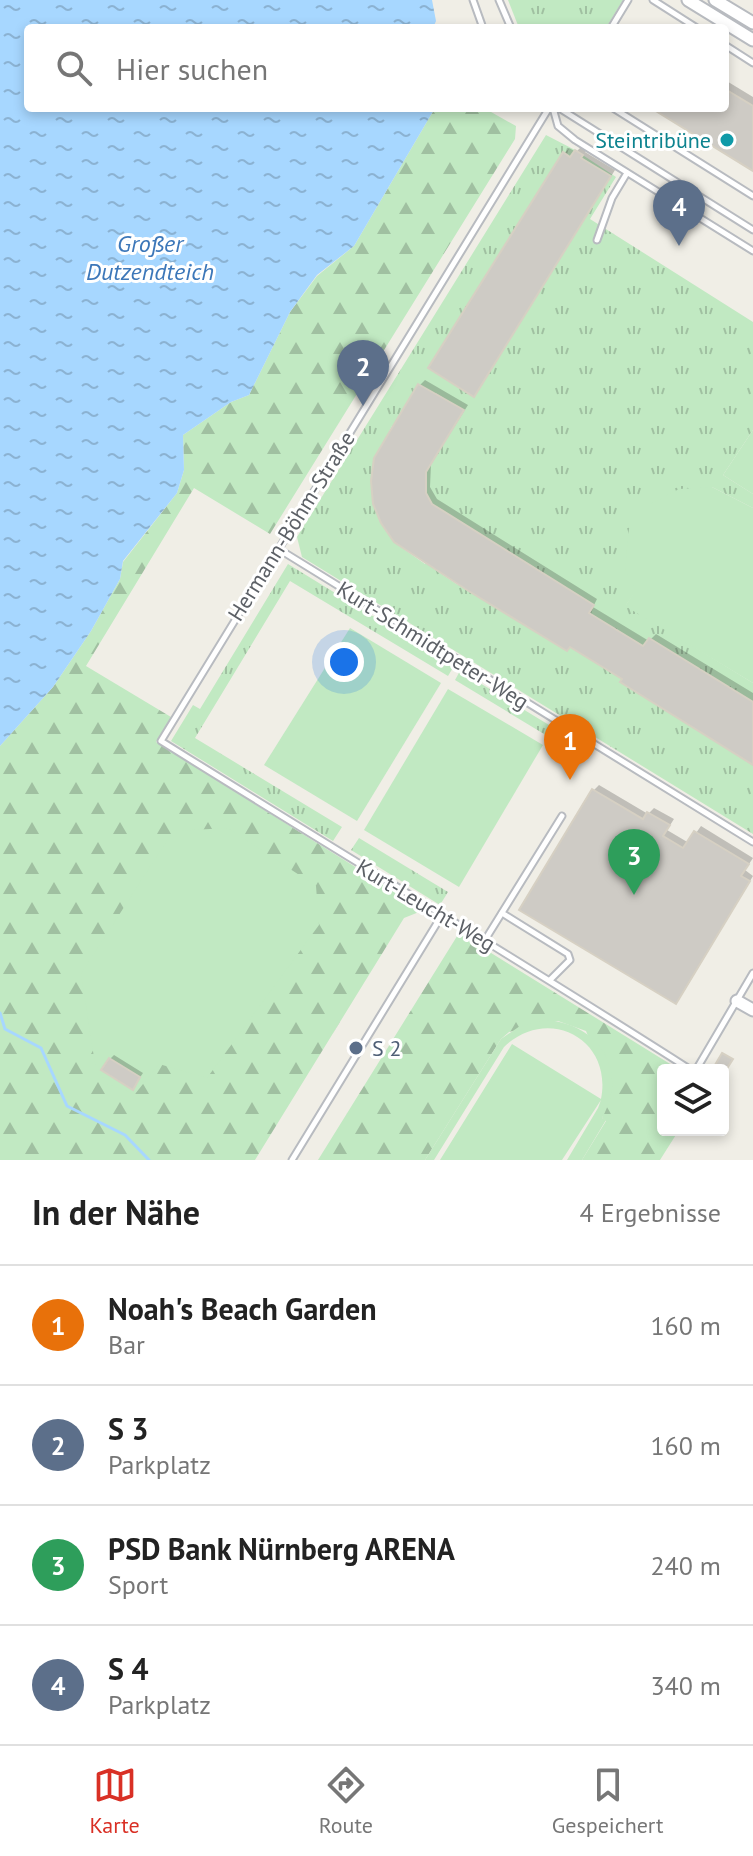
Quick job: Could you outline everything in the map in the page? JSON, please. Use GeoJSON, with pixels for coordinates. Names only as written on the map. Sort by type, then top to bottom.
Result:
{"type":"FeatureCollection","features":[{"type":"Feature","properties":{"kind":"street"},"geometry":{"type":"LineString","coordinates":[[688,0],[727,24]]}},
{"type":"Feature","properties":{"kind":"street"},"geometry":{"type":"LineString","coordinates":[[715,0],[753,23]]}},
{"type":"Feature","properties":{"kind":"street"},"geometry":{"type":"LineString","coordinates":[[729,25],[753,40]]}},
{"type":"Feature","properties":{"kind":"street"},"geometry":{"type":"LineString","coordinates":[[737,1001],[753,1010]]}},
{"type":"Feature","properties":{"kind":"lane"},"geometry":{"type":"LineString","coordinates":[[473,0],[482,24]]}},
{"type":"Feature","properties":{"kind":"lane"},"geometry":{"type":"LineString","coordinates":[[499,0],[509,24]]}},
{"type":"Feature","properties":{"kind":"lane"},"geometry":{"type":"LineString","coordinates":[[613,24],[628,0]]}},
{"type":"Feature","properties":{"kind":"lane"},"geometry":{"type":"LineString","coordinates":[[653,0],[691,24]]}},
{"type":"Feature","properties":{"kind":"lane"},"geometry":{"type":"LineString","coordinates":[[729,48],[753,63]]}},
{"type":"Feature","properties":{"kind":"lane","name":"Hermann-Böhm-Straße"},"geometry":{"type":"LineString","coordinates":[[161,741],[277,548],[551,112]]}},
{"type":"Feature","properties":{"kind":"lane"},"geometry":{"type":"LineString","coordinates":[[555,112],[558,126],[563,131],[753,251]]}},
{"type":"Feature","properties":{"kind":"lane"},"geometry":{"type":"LineString","coordinates":[[561,112],[753,230]]}},
{"type":"Feature","properties":{"kind":"lane"},"geometry":{"type":"LineString","coordinates":[[619,112],[753,196]]}},
{"type":"Feature","properties":{"kind":"lane"},"geometry":{"type":"LineString","coordinates":[[597,240],[612,198],[627,173]]}},
{"type":"Feature","properties":{"kind":"lane","name":"Kurt-Schmidtpeter-Weg"},"geometry":{"type":"LineString","coordinates":[[277,548],[753,842]]}},
{"type":"Feature","properties":{"kind":"lane","name":"Kurt-Leucht-Weg"},"geometry":{"type":"LineString","coordinates":[[161,741],[684,1064]]}},
{"type":"Feature","properties":{"kind":"lane"},"geometry":{"type":"LineString","coordinates":[[485,940],[562,816]]}},
{"type":"Feature","properties":{"kind":"lane"},"geometry":{"type":"LineString","coordinates":[[502,913],[568,954],[570,960],[550,980]]}},
{"type":"Feature","properties":{"kind":"lane"},"geometry":{"type":"LineString","coordinates":[[292,1160],[442,915]]}},
{"type":"Feature","properties":{"kind":"lane"},"geometry":{"type":"LineString","coordinates":[[698,1064],[753,973]]}},
{"type":"Feature","properties":{"kind":"green space"},"geometry":{"type":"Polygon","coordinates":[[[508,0],[623,0],[608,24],[517,24],[508,0]]]}},
{"type":"Feature","properties":{"kind":"green space"},"geometry":{"type":"Polygon","coordinates":[[[433,112],[491,112],[516,126],[515,139],[270,534],[194,488],[86,666],[171,717],[156,742],[424,910],[404,918],[255,1160],[0,1160],[0,746],[53,687],[91,631],[120,579],[123,562],[177,493],[184,470],[183,435],[231,402],[249,395],[290,312],[317,276],[354,246],[433,112]]]}},
{"type":"Feature","properties":{"kind":"green space"},"geometry":{"type":"Polygon","coordinates":[[[546,135],[575,150],[616,177],[590,219],[753,322],[753,430],[723,475],[753,494],[753,508],[712,487],[626,605],[753,683],[753,702],[649,638],[630,665],[662,707],[753,764],[753,834],[302,557],[297,537],[546,135]],[[582,158],[557,161],[542,186],[557,196],[552,204],[537,194],[521,219],[474,396],[611,177],[582,158]],[[413,392],[398,417],[414,428],[409,436],[392,426],[377,455],[398,545],[425,564],[436,548],[444,553],[434,569],[458,585],[477,574],[467,590],[492,605],[511,594],[500,610],[525,625],[578,634],[593,605],[432,504],[426,493],[426,472],[464,411],[436,393],[430,402],[413,392]],[[599,619],[578,652],[615,674],[635,641],[599,619]]]}},
{"type":"Feature","properties":{"kind":"green space"},"geometry":{"type":"Polygon","coordinates":[[[753,430],[753,494],[723,475],[753,430]]]}},
{"type":"Feature","properties":{"kind":"green space"},"geometry":{"type":"Polygon","coordinates":[[[712,487],[753,508],[753,683],[625,606],[636,590],[625,570],[629,529],[649,505],[679,489],[712,487]]]}},
{"type":"Feature","properties":{"kind":"green space"},"geometry":{"type":"Polygon","coordinates":[[[288,564],[454,666],[448,676],[290,581],[195,738],[342,827],[333,841],[171,741],[193,705],[200,709],[288,564]]]}},
{"type":"Feature","properties":{"kind":"green space"},"geometry":{"type":"Polygon","coordinates":[[[350,628],[441,683],[357,821],[264,765],[350,628]]]}},
{"type":"Feature","properties":{"kind":"green space"},"geometry":{"type":"Polygon","coordinates":[[[460,671],[554,728],[549,737],[455,680],[460,671]]]}},
{"type":"Feature","properties":{"kind":"green space"},"geometry":{"type":"Polygon","coordinates":[[[448,689],[543,745],[459,887],[364,830],[448,689]]]}},
{"type":"Feature","properties":{"kind":"green space"},"geometry":{"type":"Polygon","coordinates":[[[228,828],[316,886],[319,925],[207,1078],[159,1064],[135,1094],[107,1084],[95,1064],[81,974],[173,831],[228,828]]]}},
{"type":"Feature","properties":{"kind":"green space"},"geometry":{"type":"Polygon","coordinates":[[[359,838],[448,892],[440,905],[351,850],[359,838]]]}},
{"type":"Feature","properties":{"kind":"green space"},"geometry":{"type":"Polygon","coordinates":[[[459,933],[670,1064],[657,1064],[657,1136],[675,1136],[660,1160],[582,1160],[606,1121],[602,1118],[611,1091],[586,1031],[558,1021],[509,1032],[501,1039],[425,1160],[318,1160],[459,933]]]}},
{"type":"Feature","properties":{"kind":"green space"},"geometry":{"type":"Polygon","coordinates":[[[544,1020],[579,1029],[593,1039],[610,1066],[610,1100],[602,1118],[606,1120],[582,1160],[567,1160],[601,1100],[562,1160],[440,1160],[512,1044],[601,1099],[602,1078],[597,1059],[587,1045],[573,1034],[557,1029],[539,1029],[521,1035],[504,1047],[434,1160],[425,1160],[501,1039],[520,1026],[544,1020]]]}},
{"type":"Feature","properties":{"kind":"water","name":"Großer Dutzendteich"},"geometry":{"type":"Polygon","coordinates":[[[0,0],[432,0],[435,24],[24,24],[24,112],[433,112],[354,246],[317,275],[290,312],[249,395],[231,402],[183,435],[184,470],[177,493],[123,561],[120,579],[91,631],[53,687],[0,746],[0,0]]]}},
{"type":"Feature","properties":{"kind":"building","name":"Steintribüne"},"geometry":{"type":"Polygon","coordinates":[[[729,91],[753,106],[753,171],[657,112],[729,112],[729,91]]]}},
{"type":"Feature","properties":{"kind":"building"},"geometry":{"type":"Polygon","coordinates":[[[575,150],[583,155],[581,158],[611,176],[474,397],[428,368],[563,152],[570,157],[575,150]]]}},
{"type":"Feature","properties":{"kind":"building"},"geometry":{"type":"Polygon","coordinates":[[[418,384],[464,410],[426,472],[426,493],[432,504],[594,605],[589,613],[643,646],[649,638],[753,702],[753,765],[620,682],[622,679],[570,647],[567,651],[394,542],[373,504],[371,481],[374,458],[418,384]]]}},
{"type":"Feature","properties":{"kind":"building"},"geometry":{"type":"Polygon","coordinates":[[[592,789],[643,819],[647,812],[670,825],[663,836],[683,848],[694,831],[749,864],[741,876],[750,881],[676,1004],[519,910],[592,789]]]}},
{"type":"Feature","properties":{"kind":"building"},"geometry":{"type":"Polygon","coordinates":[[[722,1053],[733,1059],[729,1065],[716,1064],[722,1053]]]}},
{"type":"Feature","properties":{"kind":"building"},"geometry":{"type":"Polygon","coordinates":[[[109,1058],[140,1077],[133,1090],[101,1070],[109,1058]]]}},
{"type":"Feature","properties":{"kind":"waterway"},"geometry":{"type":"LineString","coordinates":[[0,1013],[5,1029],[41,1048],[67,1106],[125,1135],[149,1160]]}},
{"type":"Feature","properties":{"kind":"place","name":"Steintribüne"},"geometry":{"type":"Point","coordinates":[727,140]}},
{"type":"Feature","properties":{"kind":"place","name":"S 4"},"geometry":{"type":"Point","coordinates":[679,246]}},
{"type":"Feature","properties":{"kind":"place","name":"S 3"},"geometry":{"type":"Point","coordinates":[363,406]}},
{"type":"Feature","properties":{"kind":"place","name":"Noah's Beach Garden"},"geometry":{"type":"Point","coordinates":[570,780]}},
{"type":"Feature","properties":{"kind":"place","name":"PSD Bank Nürnberg ARENA"},"geometry":{"type":"Point","coordinates":[634,895]}},
{"type":"Feature","properties":{"kind":"place","name":"S 2"},"geometry":{"type":"Point","coordinates":[356,1048]}}]}
